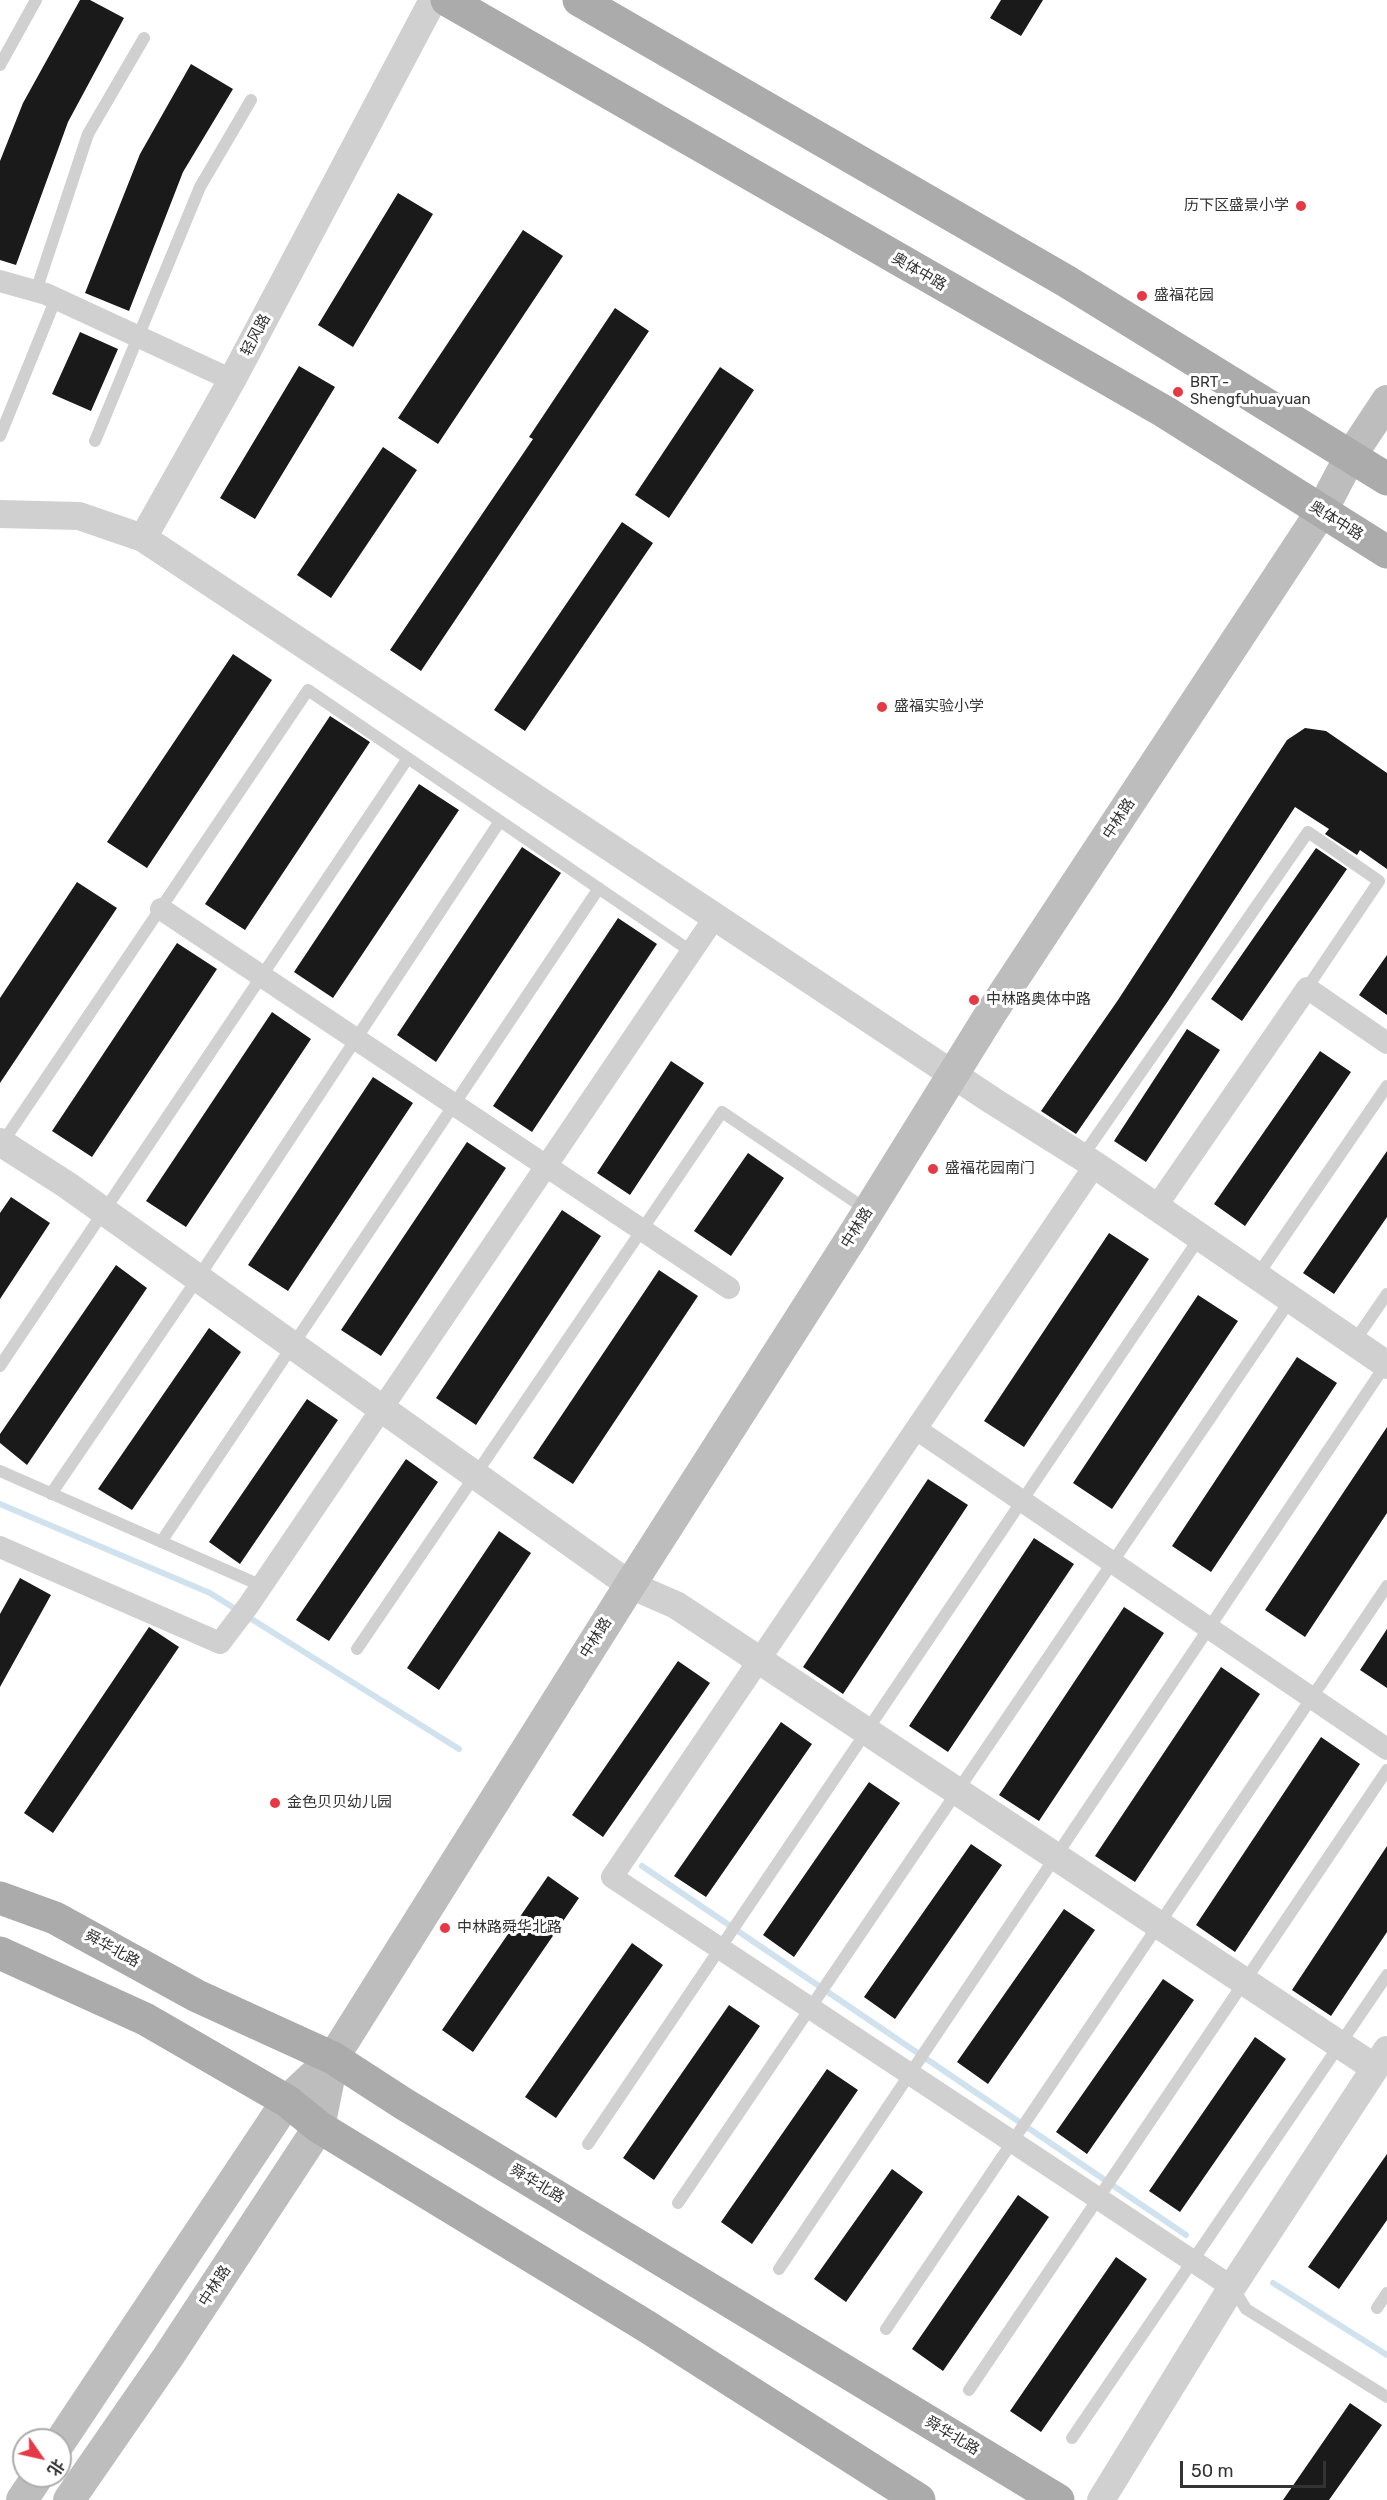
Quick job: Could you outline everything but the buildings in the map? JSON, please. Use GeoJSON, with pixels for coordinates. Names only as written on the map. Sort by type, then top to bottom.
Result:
{"type":"FeatureCollection","features":[{"type":"Feature","properties":{"kind":"main road","name":"奥体中路"},"geometry":{"type":"LineString","coordinates":[[447,0],[1165,412],[1387,552]]}},
{"type":"Feature","properties":{"kind":"main road"},"geometry":{"type":"LineString","coordinates":[[579,0],[1066,281],[1387,478]]}},
{"type":"Feature","properties":{"kind":"main road","name":"中林路"},"geometry":{"type":"LineString","coordinates":[[69,2428],[287,2101],[333,2058],[991,1013],[1321,512],[1350,457],[1387,401]]}},
{"type":"Feature","properties":{"kind":"main road","name":"舜华北路"},"geometry":{"type":"LineString","coordinates":[[0,1898],[55,1918],[197,1996],[333,2058],[425,2117],[1058,2500]]}},
{"type":"Feature","properties":{"kind":"main road"},"geometry":{"type":"LineString","coordinates":[[0,1953],[145,2019],[287,2101],[319,2127],[646,2326],[919,2500]]}},
{"type":"Feature","properties":{"kind":"main road","name":"中林路"},"geometry":{"type":"LineString","coordinates":[[69,2500],[168,2357],[319,2127],[333,2058]]}},
{"type":"Feature","properties":{"kind":"street","name":"轻风路"},"geometry":{"type":"LineString","coordinates":[[143,538],[232,380],[433,0]]}},
{"type":"Feature","properties":{"kind":"street"},"geometry":{"type":"LineString","coordinates":[[0,282],[46,294],[232,380]]}},
{"type":"Feature","properties":{"kind":"street"},"geometry":{"type":"LineString","coordinates":[[0,513],[79,516],[143,538],[1089,1161],[1387,1364]]}},
{"type":"Feature","properties":{"kind":"street"},"geometry":{"type":"LineString","coordinates":[[161,909],[729,1288]]}},
{"type":"Feature","properties":{"kind":"street"},"geometry":{"type":"LineString","coordinates":[[0,1547],[220,1643],[262,1586],[715,916]]}},
{"type":"Feature","properties":{"kind":"street"},"geometry":{"type":"LineString","coordinates":[[1156,1207],[1307,988],[1387,1043]]}},
{"type":"Feature","properties":{"kind":"street"},"geometry":{"type":"LineString","coordinates":[[1,1144],[104,1211],[630,1585],[676,1605],[1340,2044],[1383,2063],[1232,2287],[1101,2500]]}},
{"type":"Feature","properties":{"kind":"street"},"geometry":{"type":"LineString","coordinates":[[1089,1161],[916,1429],[612,1877],[724,1942],[1101,2194],[1232,2287]]}},
{"type":"Feature","properties":{"kind":"street"},"geometry":{"type":"LineString","coordinates":[[916,1429],[1387,1749]]}},
{"type":"Feature","properties":{"kind":"lane"},"geometry":{"type":"LineString","coordinates":[[0,65],[36,0]]}},
{"type":"Feature","properties":{"kind":"lane"},"geometry":{"type":"LineString","coordinates":[[0,436],[46,294],[88,134],[144,38]]}},
{"type":"Feature","properties":{"kind":"lane"},"geometry":{"type":"LineString","coordinates":[[95,441],[200,187],[251,100]]}},
{"type":"Feature","properties":{"kind":"lane"},"geometry":{"type":"LineString","coordinates":[[1,1144],[308,690],[692,952]]}},
{"type":"Feature","properties":{"kind":"lane"},"geometry":{"type":"LineString","coordinates":[[0,1366],[408,758]]}},
{"type":"Feature","properties":{"kind":"lane"},"geometry":{"type":"LineString","coordinates":[[51,1494],[198,1278],[500,821]]}},
{"type":"Feature","properties":{"kind":"lane"},"geometry":{"type":"LineString","coordinates":[[1089,1161],[1308,832],[1379,881],[1307,988]]}},
{"type":"Feature","properties":{"kind":"lane"},"geometry":{"type":"LineString","coordinates":[[162,1542],[599,888]]}},
{"type":"Feature","properties":{"kind":"lane"},"geometry":{"type":"LineString","coordinates":[[1257,1276],[1387,1086]]}},
{"type":"Feature","properties":{"kind":"lane"},"geometry":{"type":"LineString","coordinates":[[357,1649],[722,1112],[868,1211]]}},
{"type":"Feature","properties":{"kind":"lane"},"geometry":{"type":"LineString","coordinates":[[588,2144],[1200,1237]]}},
{"type":"Feature","properties":{"kind":"lane"},"geometry":{"type":"LineString","coordinates":[[1354,1342],[1387,1294]]}},
{"type":"Feature","properties":{"kind":"lane"},"geometry":{"type":"LineString","coordinates":[[678,2203],[1291,1299]]}},
{"type":"Feature","properties":{"kind":"lane"},"geometry":{"type":"LineString","coordinates":[[779,2269],[1387,1364]]}},
{"type":"Feature","properties":{"kind":"lane"},"geometry":{"type":"LineString","coordinates":[[0,1471],[262,1586]]}},
{"type":"Feature","properties":{"kind":"lane"},"geometry":{"type":"LineString","coordinates":[[886,2329],[1387,1586]]}},
{"type":"Feature","properties":{"kind":"lane"},"geometry":{"type":"LineString","coordinates":[[969,2390],[1387,1770]]}},
{"type":"Feature","properties":{"kind":"lane"},"geometry":{"type":"LineString","coordinates":[[1072,2438],[1387,1975]]}},
{"type":"Feature","properties":{"kind":"lane"},"geometry":{"type":"LineString","coordinates":[[1232,2287],[1246,2309],[1387,2397]]}},
{"type":"Feature","properties":{"kind":"lane"},"geometry":{"type":"LineString","coordinates":[[1377,2308],[1387,2293]]}},
{"type":"Feature","properties":{"kind":"waterway"},"geometry":{"type":"LineString","coordinates":[[0,1504],[210,1593],[459,1749]]}},
{"type":"Feature","properties":{"kind":"waterway"},"geometry":{"type":"LineString","coordinates":[[642,1866],[1186,2235]]}},
{"type":"Feature","properties":{"kind":"waterway"},"geometry":{"type":"LineString","coordinates":[[1273,2283],[1387,2355]]}},
{"type":"Feature","properties":{"kind":"place","name":"历下区盛景小学"},"geometry":{"type":"Point","coordinates":[1301,206]}},
{"type":"Feature","properties":{"kind":"place","name":"盛福花园"},"geometry":{"type":"Point","coordinates":[1142,296]}},
{"type":"Feature","properties":{"kind":"place","name":"BRT - Shengfuhuayuan"},"geometry":{"type":"Point","coordinates":[1178,392]}},
{"type":"Feature","properties":{"kind":"place","name":"盛福实验小学"},"geometry":{"type":"Point","coordinates":[882,707]}},
{"type":"Feature","properties":{"kind":"place","name":"中林路奥体中路"},"geometry":{"type":"Point","coordinates":[974,1000]}},
{"type":"Feature","properties":{"kind":"place","name":"盛福花园南门"},"geometry":{"type":"Point","coordinates":[933,1169]}},
{"type":"Feature","properties":{"kind":"place","name":"金色贝贝幼儿园"},"geometry":{"type":"Point","coordinates":[275,1803]}},
{"type":"Feature","properties":{"kind":"place","name":"中林路舜华北路"},"geometry":{"type":"Point","coordinates":[445,1928]}}]}
